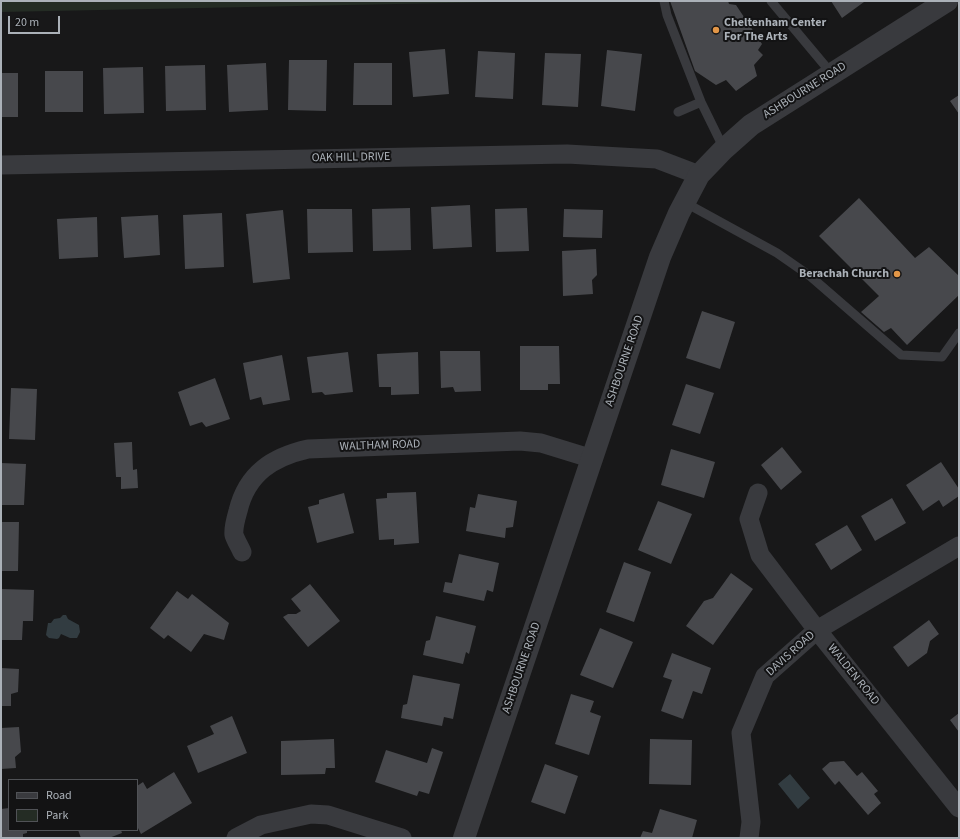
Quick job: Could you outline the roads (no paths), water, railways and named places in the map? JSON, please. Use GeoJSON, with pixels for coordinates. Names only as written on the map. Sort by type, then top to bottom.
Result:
{"type":"FeatureCollection","features":[{"type":"Feature","properties":{"kind":"street","name":"ASHBOURNE ROAD"},"geometry":{"type":"LineString","coordinates":[[464,838],[660,257],[684,202],[699,175],[724,149],[751,125],[947,1]]}},
{"type":"Feature","properties":{"kind":"street","name":"OAK HILL DRIVE"},"geometry":{"type":"LineString","coordinates":[[1,165],[567,154],[657,159],[699,175]]}},
{"type":"Feature","properties":{"kind":"street","name":"WALTHAM ROAD"},"geometry":{"type":"LineString","coordinates":[[242,552],[234,534],[235,521],[243,494],[256,475],[268,464],[289,454],[308,449],[520,441],[541,443],[592,459]]}},
{"type":"Feature","properties":{"kind":"street","name":"WALDEN ROAD"},"geometry":{"type":"LineString","coordinates":[[758,493],[749,518],[760,555],[817,630],[959,808]]}},
{"type":"Feature","properties":{"kind":"street","name":"DAVIS ROAD"},"geometry":{"type":"LineString","coordinates":[[749,838],[751,822],[741,733],[765,676],[817,630],[959,546]]}},
{"type":"Feature","properties":{"kind":"street"},"geometry":{"type":"LineString","coordinates":[[236,838],[261,825],[311,814],[328,816],[402,838]]}},
{"type":"Feature","properties":{"kind":"lane"},"geometry":{"type":"LineString","coordinates":[[664,1],[667,15],[701,102],[724,149]]}},
{"type":"Feature","properties":{"kind":"lane"},"geometry":{"type":"LineString","coordinates":[[771,1],[832,74]]}},
{"type":"Feature","properties":{"kind":"lane"},"geometry":{"type":"LineString","coordinates":[[678,112],[701,102]]}},
{"type":"Feature","properties":{"kind":"lane"},"geometry":{"type":"LineString","coordinates":[[684,202],[777,253],[810,276],[901,355],[942,357],[959,333]]}},
{"type":"Feature","properties":{"kind":"place","name":"Cheltenham Center For The Arts"},"geometry":{"type":"Point","coordinates":[716,30]}},
{"type":"Feature","properties":{"kind":"place","name":"Berachah Church"},"geometry":{"type":"Point","coordinates":[897,274]}}]}
